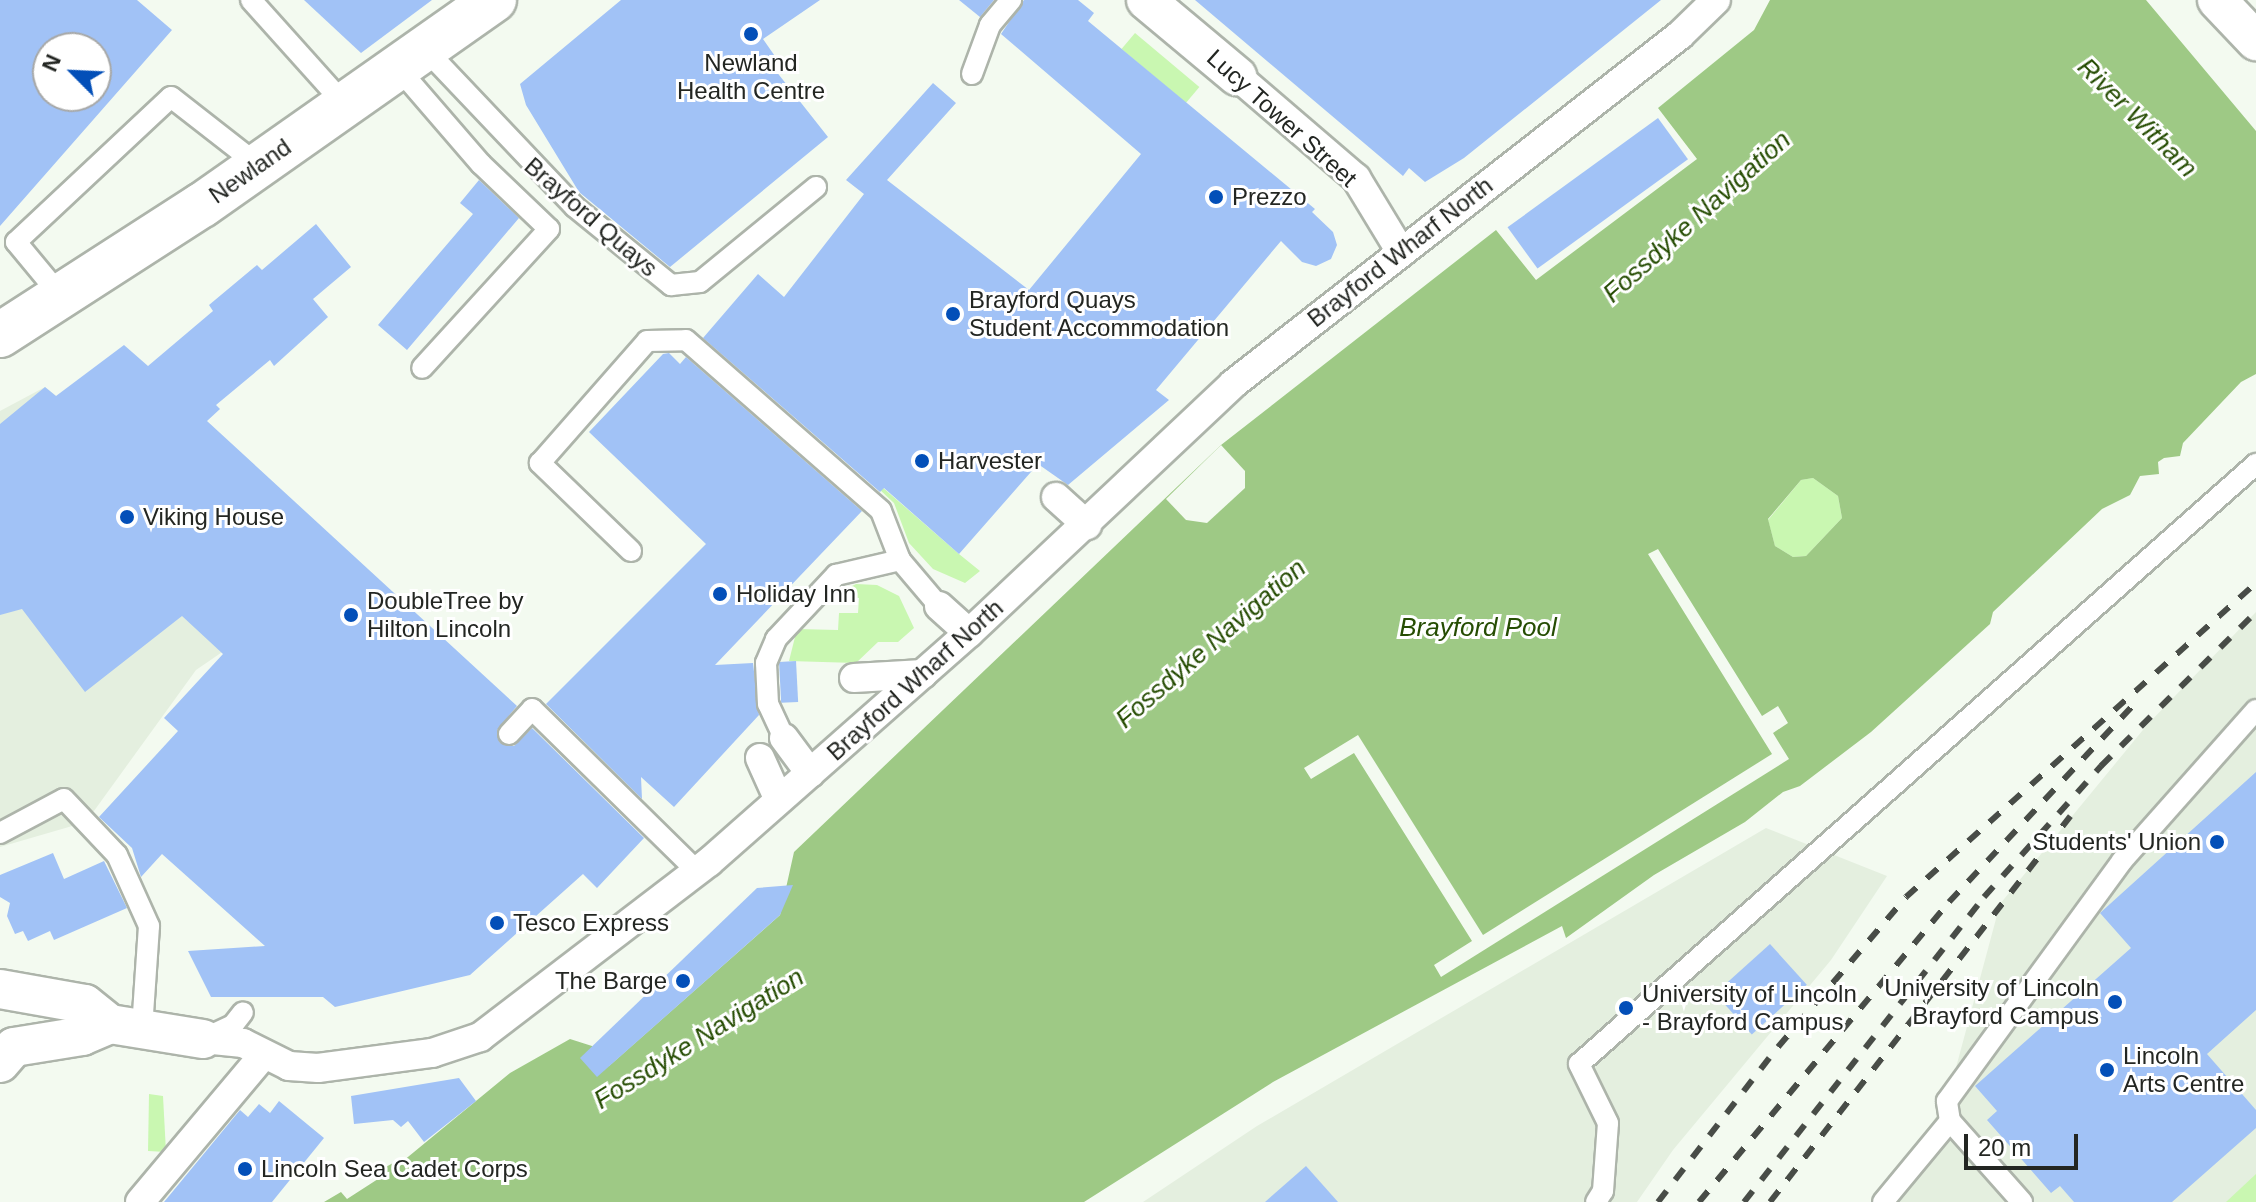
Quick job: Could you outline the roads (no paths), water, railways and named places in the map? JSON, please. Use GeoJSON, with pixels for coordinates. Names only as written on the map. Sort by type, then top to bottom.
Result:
{"type":"FeatureCollection","features":[{"type":"Feature","properties":{"kind":"main road","name":"Newland"},"geometry":{"type":"LineString","coordinates":[[3,327],[60,295],[258,165],[494,0]]}},
{"type":"Feature","properties":{"kind":"street","name":"Lucy Tower Street"},"geometry":{"type":"LineString","coordinates":[[1146,0],[1356,178],[1401,252]]}},
{"type":"Feature","properties":{"kind":"street","name":"Brayford Wharf North"},"geometry":{"type":"LineString","coordinates":[[5,988],[85,1004],[126,1026],[243,1043],[289,1066],[318,1068],[468,1043],[697,871],[969,633],[1233,384],[1680,35],[1716,0]]}},
{"type":"Feature","properties":{"kind":"street"},"geometry":{"type":"LineString","coordinates":[[2217,0],[2256,41]]}},
{"type":"Feature","properties":{"kind":"street"},"geometry":{"type":"LineString","coordinates":[[1056,497],[1087,525]]}},
{"type":"Feature","properties":{"kind":"street"},"geometry":{"type":"LineString","coordinates":[[939,606],[969,633]]}},
{"type":"Feature","properties":{"kind":"street"},"geometry":{"type":"LineString","coordinates":[[854,678],[923,674]]}},
{"type":"Feature","properties":{"kind":"street"},"geometry":{"type":"LineString","coordinates":[[784,738],[810,773]]}},
{"type":"Feature","properties":{"kind":"street"},"geometry":{"type":"LineString","coordinates":[[760,758],[779,800]]}},
{"type":"Feature","properties":{"kind":"street"},"geometry":{"type":"LineString","coordinates":[[0,1063],[14,1047],[126,1026]]}},
{"type":"Feature","properties":{"kind":"street"},"geometry":{"type":"LineString","coordinates":[[140,1202],[264,1054]]}},
{"type":"Feature","properties":{"kind":"lane"},"geometry":{"type":"LineString","coordinates":[[251,0],[346,106]]}},
{"type":"Feature","properties":{"kind":"lane"},"geometry":{"type":"LineString","coordinates":[[972,74],[990,25],[1011,0]]}},
{"type":"Feature","properties":{"kind":"lane"},"geometry":{"type":"LineString","coordinates":[[411,58],[481,164],[549,229],[422,368]]}},
{"type":"Feature","properties":{"kind":"lane","name":"Brayford Quays"},"geometry":{"type":"LineString","coordinates":[[411,58],[575,207],[671,285],[700,282],[816,187]]}},
{"type":"Feature","properties":{"kind":"lane"},"geometry":{"type":"LineString","coordinates":[[60,295],[8,246],[171,97],[258,165]]}},
{"type":"Feature","properties":{"kind":"lane"},"geometry":{"type":"LineString","coordinates":[[631,551],[540,463],[647,341],[686,340],[881,511],[900,560],[939,606]]}},
{"type":"Feature","properties":{"kind":"lane"},"geometry":{"type":"LineString","coordinates":[[1596,1202],[1603,1191],[1608,1123],[1579,1064],[2256,464]]}},
{"type":"Feature","properties":{"kind":"lane"},"geometry":{"type":"LineString","coordinates":[[784,738],[768,704],[766,663],[776,639],[836,575],[900,560]]}},
{"type":"Feature","properties":{"kind":"lane"},"geometry":{"type":"LineString","coordinates":[[509,734],[532,709],[697,871]]}},
{"type":"Feature","properties":{"kind":"lane"},"geometry":{"type":"LineString","coordinates":[[2022,1202],[1950,1121],[1947,1101],[2122,861],[2256,710]]}},
{"type":"Feature","properties":{"kind":"lane"},"geometry":{"type":"LineString","coordinates":[[0,833],[64,799],[117,855],[149,926],[126,1026]]}},
{"type":"Feature","properties":{"kind":"lane"},"geometry":{"type":"LineString","coordinates":[[203,1039],[233,1025],[243,1012]]}},
{"type":"Feature","properties":{"kind":"lane"},"geometry":{"type":"LineString","coordinates":[[1883,1202],[1950,1121]]}},
{"type":"Feature","properties":{"kind":"water","name":"Brayford Pool"},"geometry":{"type":"Polygon","coordinates":[[[1770,0],[2146,0],[2256,131],[2256,374],[2241,382],[2183,443],[2180,456],[2158,462],[2159,474],[2140,476],[2130,495],[2102,509],[1993,612],[1990,624],[1871,732],[1800,786],[1783,792],[1745,822],[1654,875],[1566,938],[1562,926],[1273,1082],[1084,1202],[324,1202],[341,1192],[347,1199],[378,1179],[375,1173],[393,1163],[397,1166],[510,1073],[570,1039],[592,1046],[609,1066],[780,915],[794,852],[1221,445],[1496,230],[1536,280],[1697,159],[1658,108],[1754,30],[1770,0]],[[1813,478],[1801,480],[1768,519],[1775,546],[1793,557],[1806,556],[1842,518],[1838,496],[1813,478]]]}},
{"type":"Feature","properties":{"kind":"railway"},"geometry":{"type":"LineString","coordinates":[[1658,1202],[1778,1047],[1906,897],[2256,583]]}},
{"type":"Feature","properties":{"kind":"railway"},"geometry":{"type":"LineString","coordinates":[[1744,1202],[1984,897],[2101,766],[2256,612]]}},
{"type":"Feature","properties":{"kind":"railway"},"geometry":{"type":"LineString","coordinates":[[1699,1202],[1949,902],[2134,704]]}},
{"type":"Feature","properties":{"kind":"railway"},"geometry":{"type":"LineString","coordinates":[[1770,1202],[2071,816]]}},
{"type":"Feature","properties":{"kind":"place","name":"Newland Health Centre"},"geometry":{"type":"Point","coordinates":[751,34]}},
{"type":"Feature","properties":{"kind":"place","name":"Prezzo"},"geometry":{"type":"Point","coordinates":[1216,197]}},
{"type":"Feature","properties":{"kind":"place","name":"Brayford Quays Student Accommodation"},"geometry":{"type":"Point","coordinates":[953,314]}},
{"type":"Feature","properties":{"kind":"place","name":"Harvester"},"geometry":{"type":"Point","coordinates":[922,461]}},
{"type":"Feature","properties":{"kind":"place","name":"Viking House"},"geometry":{"type":"Point","coordinates":[127,517]}},
{"type":"Feature","properties":{"kind":"place","name":"Holiday Inn"},"geometry":{"type":"Point","coordinates":[720,594]}},
{"type":"Feature","properties":{"kind":"place","name":"DoubleTree by Hilton Lincoln"},"geometry":{"type":"Point","coordinates":[351,615]}},
{"type":"Feature","properties":{"kind":"place","name":"Students' Union"},"geometry":{"type":"Point","coordinates":[2217,842]}},
{"type":"Feature","properties":{"kind":"place","name":"Tesco Express"},"geometry":{"type":"Point","coordinates":[497,923]}},
{"type":"Feature","properties":{"kind":"place","name":"The Barge"},"geometry":{"type":"Point","coordinates":[683,981]}},
{"type":"Feature","properties":{"kind":"place","name":"University of Lincoln Brayford Campus"},"geometry":{"type":"Point","coordinates":[2115,1002]}},
{"type":"Feature","properties":{"kind":"place","name":"University of Lincoln - Brayford Campus"},"geometry":{"type":"Point","coordinates":[1626,1008]}},
{"type":"Feature","properties":{"kind":"place","name":"Lincoln Arts Centre"},"geometry":{"type":"Point","coordinates":[2107,1070]}},
{"type":"Feature","properties":{"kind":"place","name":"Lincoln Sea Cadet Corps"},"geometry":{"type":"Point","coordinates":[245,1169]}},
{"type":"Feature","properties":{"kind":"water label","name":"River Witham"},"geometry":{"type":"Point","coordinates":[2137,118]}},
{"type":"Feature","properties":{"kind":"water label","name":"Fossdyke Navigation"},"geometry":{"type":"Point","coordinates":[1697,217]}},
{"type":"Feature","properties":{"kind":"water label","name":"Fossdyke Navigation"},"geometry":{"type":"Point","coordinates":[1211,644]}},
{"type":"Feature","properties":{"kind":"water label","name":"Fossdyke Navigation"},"geometry":{"type":"Point","coordinates":[699,1039]}}]}
